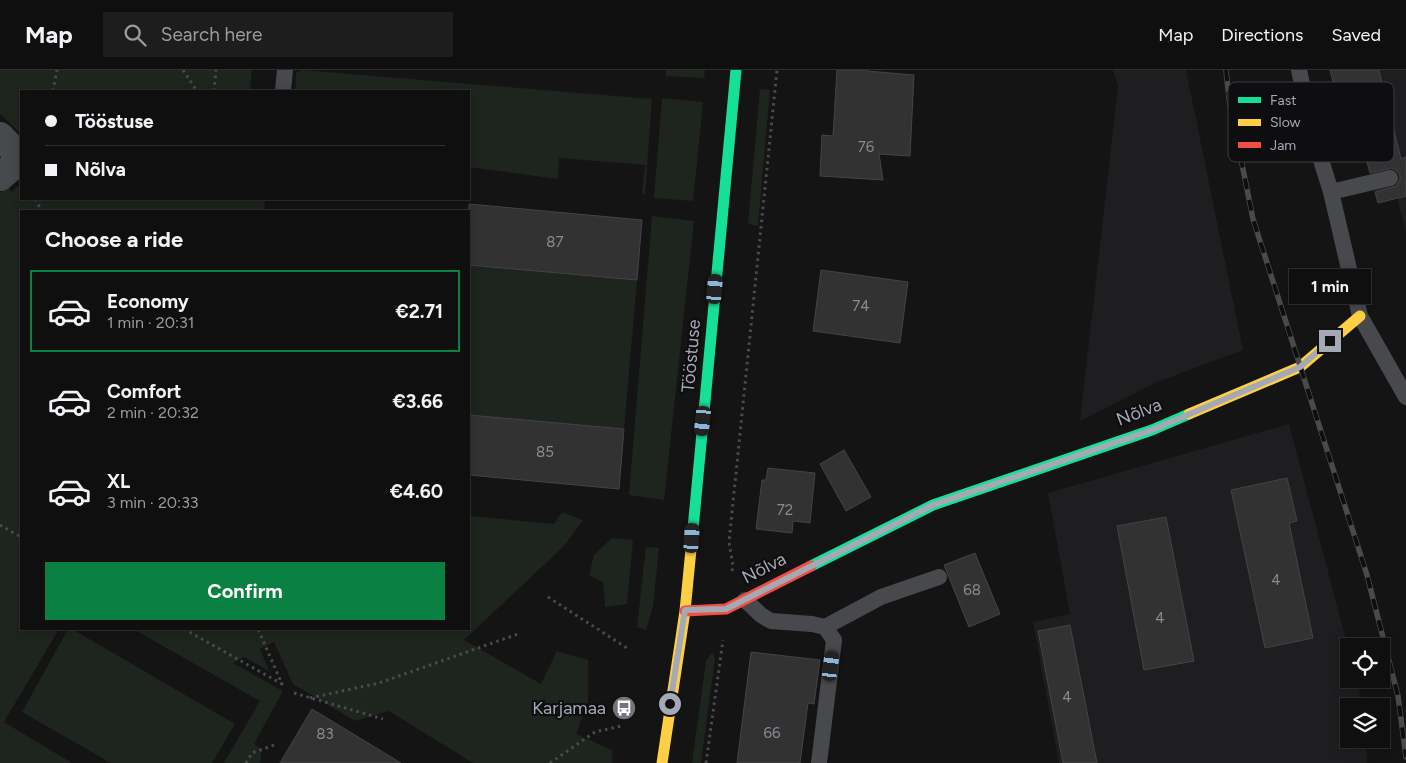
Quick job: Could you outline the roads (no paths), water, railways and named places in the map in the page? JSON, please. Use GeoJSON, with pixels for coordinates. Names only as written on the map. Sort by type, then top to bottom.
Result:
{"type":"FeatureCollection","features":[{"type":"Feature","properties":{"kind":"street","name":"Tööstuse"},"geometry":{"type":"LineString","coordinates":[[662,763],[685,610],[736,70]]}},
{"type":"Feature","properties":{"kind":"street"},"geometry":{"type":"LineString","coordinates":[[0,136],[20,157]]}},
{"type":"Feature","properties":{"kind":"street"},"geometry":{"type":"LineString","coordinates":[[0,177],[20,159]]}},
{"type":"Feature","properties":{"kind":"street","name":"Nõlva"},"geometry":{"type":"LineString","coordinates":[[685,610],[726,609],[933,505],[1152,430],[1300,367],[1360,316]]}},
{"type":"Feature","properties":{"kind":"lane"},"geometry":{"type":"LineString","coordinates":[[283,90],[285,70]]}},
{"type":"Feature","properties":{"kind":"lane"},"geometry":{"type":"LineString","coordinates":[[1322,162],[1331,192],[1360,316],[1406,397]]}},
{"type":"Feature","properties":{"kind":"lane"},"geometry":{"type":"LineString","coordinates":[[1331,192],[1390,178]]}},
{"type":"Feature","properties":{"kind":"lane"},"geometry":{"type":"LineString","coordinates":[[744,600],[771,621],[812,624],[825,627],[881,597],[939,577]]}},
{"type":"Feature","properties":{"kind":"lane"},"geometry":{"type":"LineString","coordinates":[[818,763],[834,640],[825,627]]}},
{"type":"Feature","properties":{"kind":"railway"},"geometry":{"type":"LineString","coordinates":[[1226,70],[1228,89]]}},
{"type":"Feature","properties":{"kind":"railway"},"geometry":{"type":"LineString","coordinates":[[1242,162],[1253,219],[1367,575],[1398,696],[1406,757]]}},
{"type":"Feature","properties":{"kind":"place","name":"Karjamaa"},"geometry":{"type":"Point","coordinates":[624,708]}}]}
